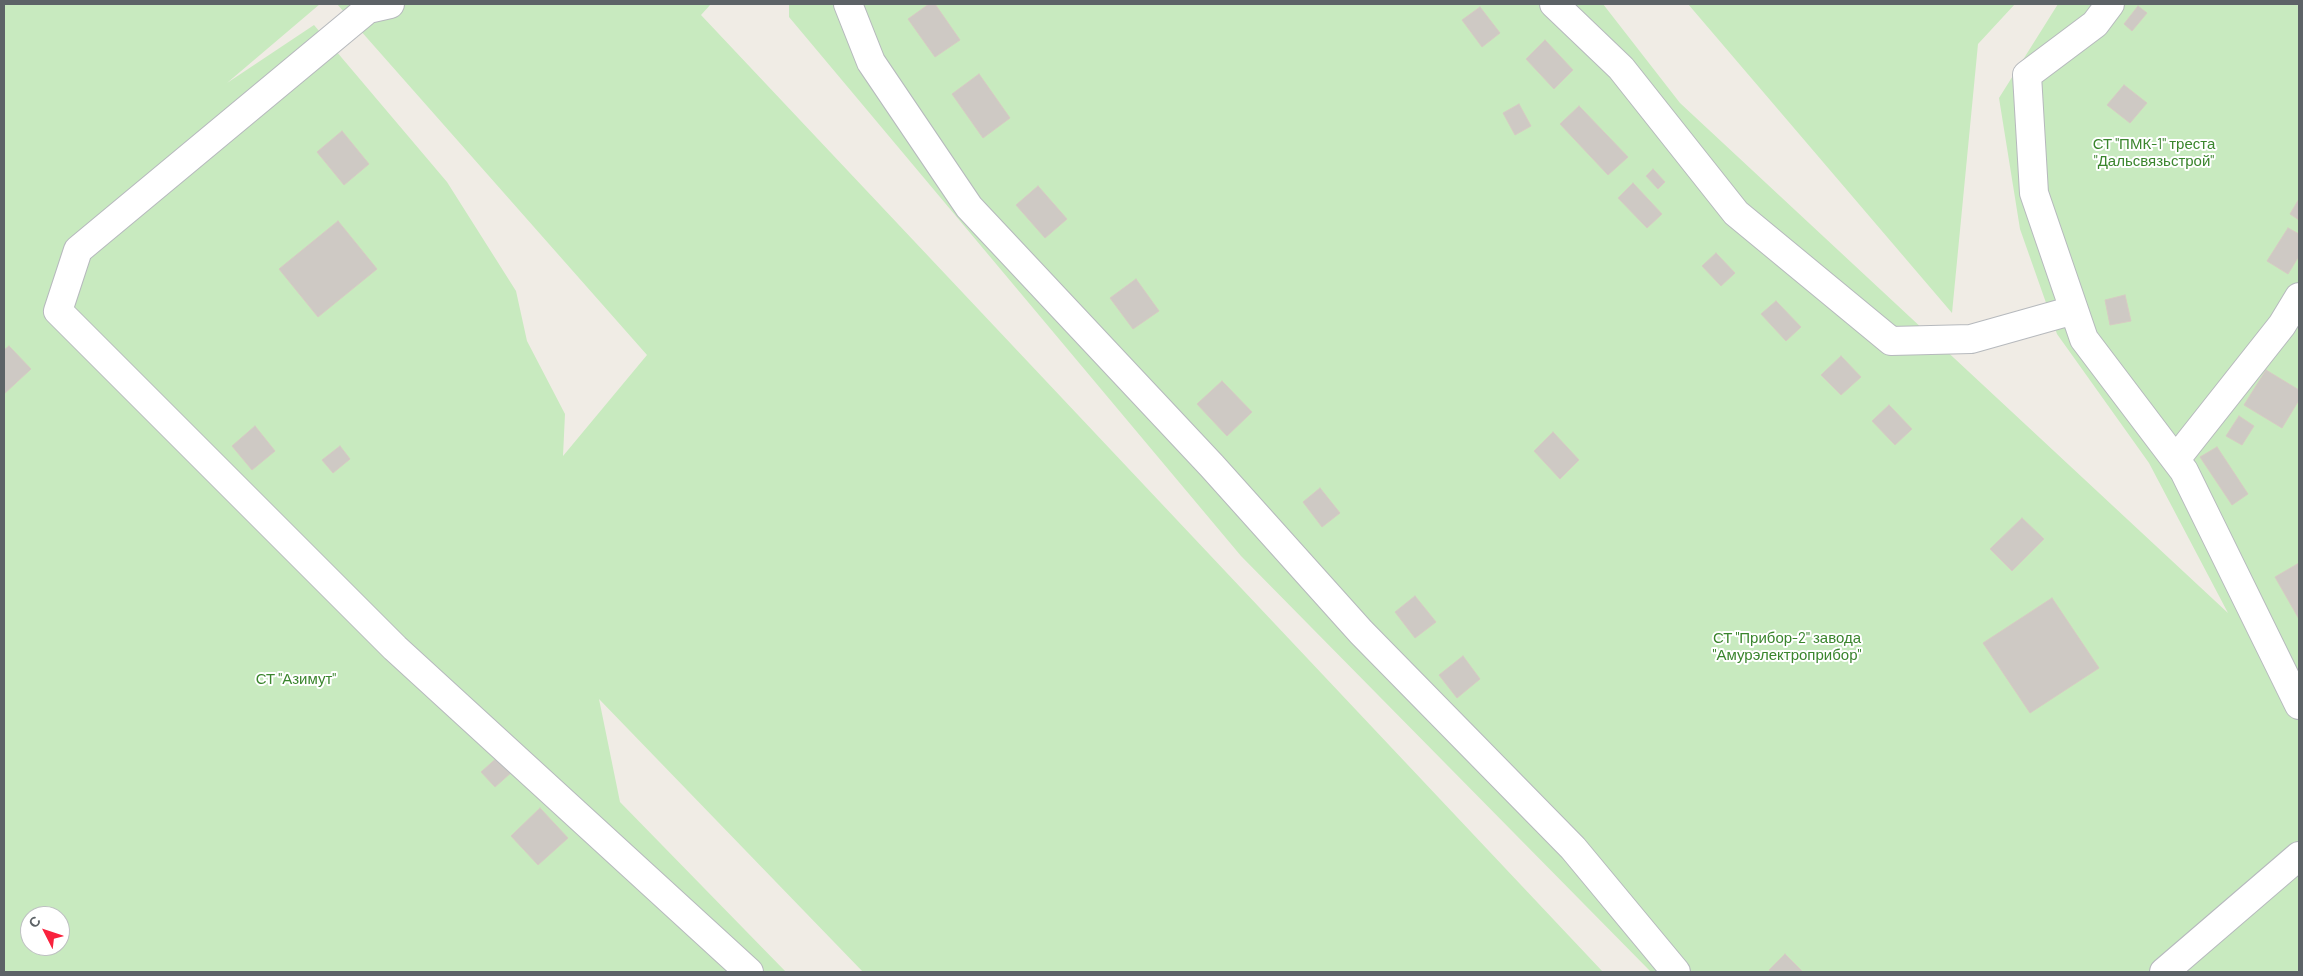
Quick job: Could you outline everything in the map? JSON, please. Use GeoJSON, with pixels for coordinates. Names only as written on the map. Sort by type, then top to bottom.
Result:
{"type":"FeatureCollection","features":[{"type":"Feature","properties":{"kind":"street"},"geometry":{"type":"LineString","coordinates":[[390,4],[368,9],[78,250],[58,311],[395,648],[749,972]]}},
{"type":"Feature","properties":{"kind":"street"},"geometry":{"type":"LineString","coordinates":[[848,4],[871,62],[969,207],[1212,466],[1361,632],[1573,848],[1676,972]]}},
{"type":"Feature","properties":{"kind":"street"},"geometry":{"type":"LineString","coordinates":[[1554,4],[1621,68],[1736,213],[1891,342],[1971,339],[2074,310]]}},
{"type":"Feature","properties":{"kind":"street"},"geometry":{"type":"LineString","coordinates":[[2110,4],[2095,24],[2027,75],[2034,193],[2084,339],[2184,471],[2299,706]]}},
{"type":"Feature","properties":{"kind":"street"},"geometry":{"type":"LineString","coordinates":[[2176,460],[2282,325],[2299,297]]}},
{"type":"Feature","properties":{"kind":"street"},"geometry":{"type":"LineString","coordinates":[[2164,972],[2299,856]]}},
{"type":"Feature","properties":{"kind":"green space","name":"СТ \"Азимут\""},"geometry":{"type":"Polygon","coordinates":[[[4,4],[320,4],[227,83],[314,25],[447,182],[516,291],[527,341],[565,414],[563,456],[647,355],[337,4],[711,4],[701,15],[1603,972],[863,972],[599,699],[620,802],[786,972],[4,972],[4,4]]]}},
{"type":"Feature","properties":{"kind":"green space","name":"СТ \"Прибор-2\" завода \"Амурэлектроприбор\""},"geometry":{"type":"Polygon","coordinates":[[[789,4],[1603,4],[1680,103],[2228,613],[2149,463],[2057,334],[2020,229],[1999,98],[2058,4],[2299,4],[2299,972],[1651,972],[1241,556],[789,17],[789,4]]]}},
{"type":"Feature","properties":{"kind":"green space"},"geometry":{"type":"Polygon","coordinates":[[[1688,4],[2015,4],[1978,44],[1952,313],[1688,4]]]}},
{"type":"Feature","properties":{"kind":"building"},"geometry":{"type":"Polygon","coordinates":[[[929,4],[935,4],[960,40],[935,57],[908,19],[929,4]]]}},
{"type":"Feature","properties":{"kind":"building"},"geometry":{"type":"Polygon","coordinates":[[[2138,6],[2147,13],[2132,31],[2124,24],[2138,6]]]}},
{"type":"Feature","properties":{"kind":"building"},"geometry":{"type":"Polygon","coordinates":[[[1480,7],[1500,33],[1482,47],[1462,20],[1480,7]]]}},
{"type":"Feature","properties":{"kind":"building"},"geometry":{"type":"Polygon","coordinates":[[[1545,40],[1573,70],[1554,89],[1526,59],[1545,40]]]}},
{"type":"Feature","properties":{"kind":"building"},"geometry":{"type":"Polygon","coordinates":[[[979,74],[1010,118],[983,138],[952,94],[979,74]]]}},
{"type":"Feature","properties":{"kind":"building"},"geometry":{"type":"Polygon","coordinates":[[[2124,85],[2147,103],[2130,123],[2107,105],[2124,85]]]}},
{"type":"Feature","properties":{"kind":"building"},"geometry":{"type":"Polygon","coordinates":[[[1519,104],[1531,126],[1515,135],[1503,113],[1519,104]]]}},
{"type":"Feature","properties":{"kind":"building"},"geometry":{"type":"Polygon","coordinates":[[[1579,106],[1628,157],[1608,175],[1560,124],[1579,106]]]}},
{"type":"Feature","properties":{"kind":"building"},"geometry":{"type":"Polygon","coordinates":[[[342,131],[369,164],[344,185],[317,152],[342,131]]]}},
{"type":"Feature","properties":{"kind":"building"},"geometry":{"type":"Polygon","coordinates":[[[1653,169],[1665,182],[1658,189],[1646,176],[1653,169]]]}},
{"type":"Feature","properties":{"kind":"building"},"geometry":{"type":"Polygon","coordinates":[[[1633,183],[1662,214],[1647,228],[1618,198],[1633,183]]]}},
{"type":"Feature","properties":{"kind":"building"},"geometry":{"type":"Polygon","coordinates":[[[1038,186],[1067,219],[1045,238],[1016,205],[1038,186]]]}},
{"type":"Feature","properties":{"kind":"building"},"geometry":{"type":"Polygon","coordinates":[[[2299,199],[2299,220],[2290,214],[2299,199]]]}},
{"type":"Feature","properties":{"kind":"building"},"geometry":{"type":"Polygon","coordinates":[[[338,221],[377,269],[318,317],[279,269],[338,221]]]}},
{"type":"Feature","properties":{"kind":"building"},"geometry":{"type":"Polygon","coordinates":[[[2288,228],[2299,234],[2299,256],[2288,274],[2267,261],[2288,228]]]}},
{"type":"Feature","properties":{"kind":"building"},"geometry":{"type":"Polygon","coordinates":[[[1716,253],[1735,273],[1721,286],[1702,266],[1716,253]]]}},
{"type":"Feature","properties":{"kind":"building"},"geometry":{"type":"Polygon","coordinates":[[[1136,279],[1159,311],[1133,329],[1110,298],[1136,279]]]}},
{"type":"Feature","properties":{"kind":"building"},"geometry":{"type":"Polygon","coordinates":[[[2125,295],[2131,321],[2110,325],[2105,300],[2125,295]]]}},
{"type":"Feature","properties":{"kind":"building"},"geometry":{"type":"Polygon","coordinates":[[[1776,301],[1801,327],[1786,341],[1761,314],[1776,301]]]}},
{"type":"Feature","properties":{"kind":"building"},"geometry":{"type":"Polygon","coordinates":[[[9,346],[31,369],[4,394],[4,350],[9,346]]]}},
{"type":"Feature","properties":{"kind":"building"},"geometry":{"type":"Polygon","coordinates":[[[1841,356],[1861,377],[1841,395],[1821,375],[1841,356]]]}},
{"type":"Feature","properties":{"kind":"building"},"geometry":{"type":"Polygon","coordinates":[[[2266,370],[2299,390],[2299,400],[2282,428],[2244,405],[2266,370]]]}},
{"type":"Feature","properties":{"kind":"building"},"geometry":{"type":"Polygon","coordinates":[[[1222,381],[1252,412],[1227,436],[1197,404],[1222,381]]]}},
{"type":"Feature","properties":{"kind":"building"},"geometry":{"type":"Polygon","coordinates":[[[1889,405],[1912,429],[1895,445],[1872,421],[1889,405]]]}},
{"type":"Feature","properties":{"kind":"building"},"geometry":{"type":"Polygon","coordinates":[[[2239,416],[2254,426],[2242,445],[2226,436],[2239,416]]]}},
{"type":"Feature","properties":{"kind":"building"},"geometry":{"type":"Polygon","coordinates":[[[255,426],[275,451],[252,470],[232,446],[255,426]]]}},
{"type":"Feature","properties":{"kind":"building"},"geometry":{"type":"Polygon","coordinates":[[[1553,432],[1579,460],[1560,479],[1534,451],[1553,432]]]}},
{"type":"Feature","properties":{"kind":"building"},"geometry":{"type":"Polygon","coordinates":[[[340,446],[350,459],[333,473],[322,460],[340,446]]]}},
{"type":"Feature","properties":{"kind":"building"},"geometry":{"type":"Polygon","coordinates":[[[2217,447],[2248,494],[2232,505],[2200,457],[2217,447]]]}},
{"type":"Feature","properties":{"kind":"building"},"geometry":{"type":"Polygon","coordinates":[[[1320,488],[1340,513],[1322,527],[1303,502],[1320,488]]]}},
{"type":"Feature","properties":{"kind":"building"},"geometry":{"type":"Polygon","coordinates":[[[2022,518],[2044,539],[2012,571],[1990,549],[2022,518]]]}},
{"type":"Feature","properties":{"kind":"building"},"geometry":{"type":"Polygon","coordinates":[[[2299,563],[2299,619],[2275,577],[2299,563]]]}},
{"type":"Feature","properties":{"kind":"building"},"geometry":{"type":"Polygon","coordinates":[[[1415,596],[1436,622],[1415,638],[1395,612],[1415,596]]]}},
{"type":"Feature","properties":{"kind":"building"},"geometry":{"type":"Polygon","coordinates":[[[2052,598],[2099,668],[2030,713],[1983,643],[2052,598]]]}},
{"type":"Feature","properties":{"kind":"building"},"geometry":{"type":"Polygon","coordinates":[[[1463,656],[1480,679],[1457,698],[1439,675],[1463,656]]]}},
{"type":"Feature","properties":{"kind":"building"},"geometry":{"type":"Polygon","coordinates":[[[499,756],[513,771],[495,787],[481,772],[499,756]]]}},
{"type":"Feature","properties":{"kind":"building"},"geometry":{"type":"Polygon","coordinates":[[[540,808],[568,838],[538,865],[511,836],[540,808]]]}},
{"type":"Feature","properties":{"kind":"building"},"geometry":{"type":"Polygon","coordinates":[[[1785,954],[1802,971],[1771,972],[1769,970],[1785,954]]]}},
{"type":"Feature","properties":{"kind":"park label","name":"СТ \"ПМК-1\" треста \"Дальсвязьстрой\""},"geometry":{"type":"Point","coordinates":[2154,152]}}]}
